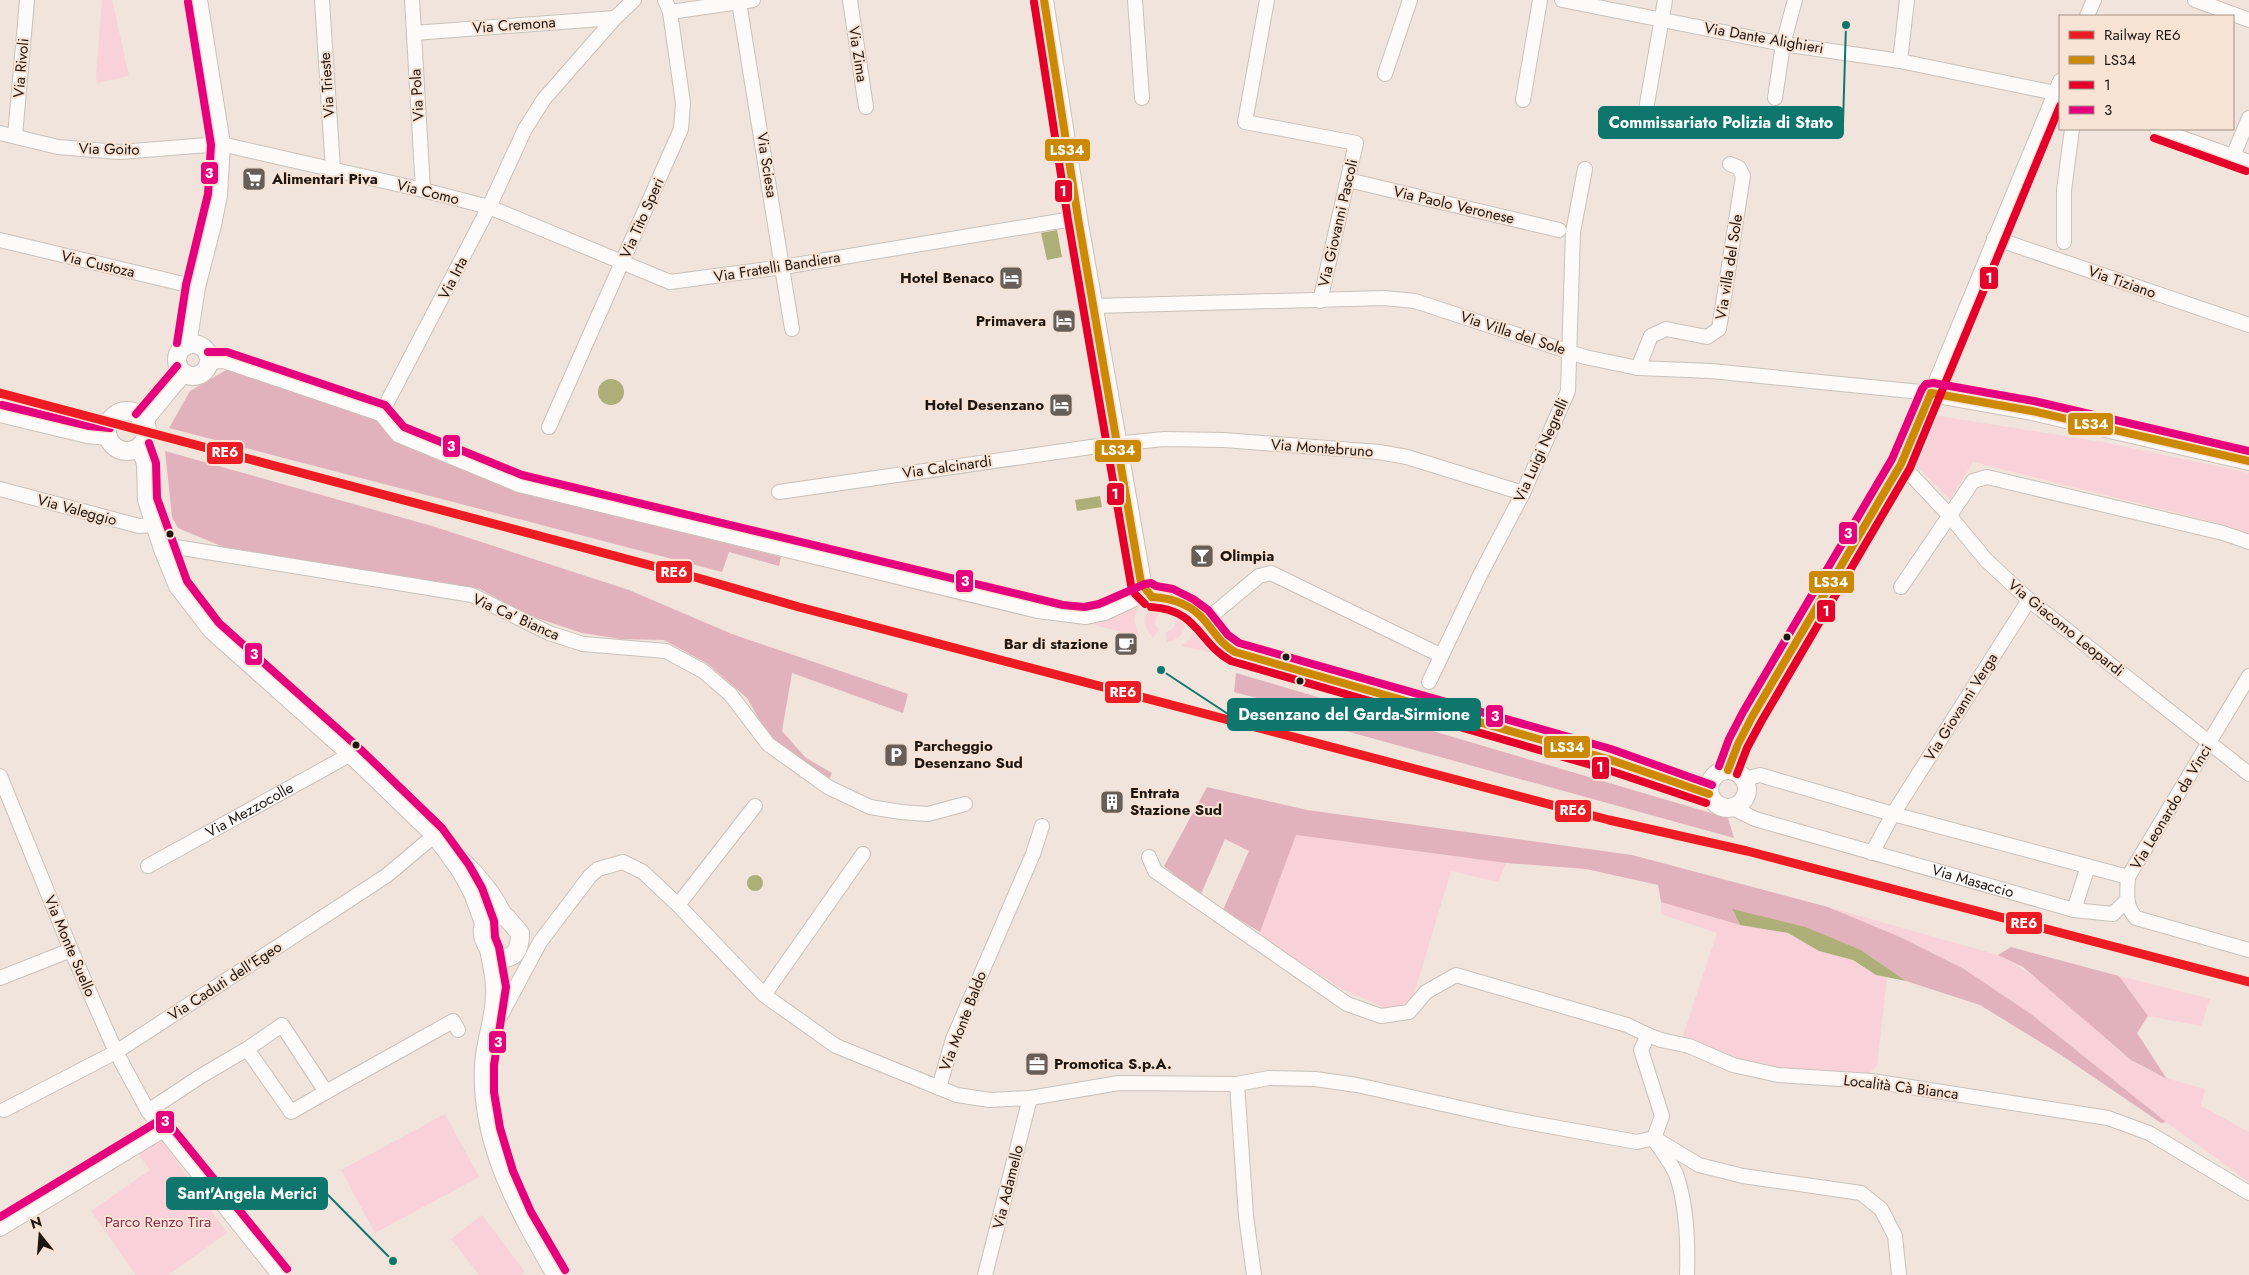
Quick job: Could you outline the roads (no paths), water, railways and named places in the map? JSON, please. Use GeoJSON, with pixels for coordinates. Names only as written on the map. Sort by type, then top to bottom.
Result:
{"type":"FeatureCollection","features":[{"type":"Feature","properties":{"kind":"street","name":"Via Rivoli"},"geometry":{"type":"LineString","coordinates":[[15,136],[27,0]]}},
{"type":"Feature","properties":{"kind":"street"},"geometry":{"type":"LineString","coordinates":[[187,346],[196,288],[216,205],[221,144],[198,0]]}},
{"type":"Feature","properties":{"kind":"street","name":"Via Trieste"},"geometry":{"type":"LineString","coordinates":[[322,0],[333,170]]}},
{"type":"Feature","properties":{"kind":"street","name":"Via Pola"},"geometry":{"type":"LineString","coordinates":[[412,0],[423,190]]}},
{"type":"Feature","properties":{"kind":"street","name":"Via Irta"},"geometry":{"type":"LineString","coordinates":[[381,414],[489,207],[525,129],[544,99],[615,18],[634,0]]}},
{"type":"Feature","properties":{"kind":"street","name":"Via Zima"},"geometry":{"type":"LineString","coordinates":[[850,0],[866,107]]}},
{"type":"Feature","properties":{"kind":"street"},"geometry":{"type":"LineString","coordinates":[[1044,0],[1116,443],[1141,583],[1150,595]]}},
{"type":"Feature","properties":{"kind":"street"},"geometry":{"type":"LineString","coordinates":[[1135,0],[1142,98]]}},
{"type":"Feature","properties":{"kind":"street","name":"Via Giovanni Pascoli"},"geometry":{"type":"LineString","coordinates":[[1267,0],[1245,122],[1356,143],[1320,301]]}},
{"type":"Feature","properties":{"kind":"street"},"geometry":{"type":"LineString","coordinates":[[1386,74],[1410,0]]}},
{"type":"Feature","properties":{"kind":"street"},"geometry":{"type":"LineString","coordinates":[[1523,100],[1540,0]]}},
{"type":"Feature","properties":{"kind":"street","name":"Via Dante Alighieri"},"geometry":{"type":"LineString","coordinates":[[1562,0],[1784,44],[1900,61],[2059,90]]}},
{"type":"Feature","properties":{"kind":"street"},"geometry":{"type":"LineString","coordinates":[[1643,127],[1665,0]]}},
{"type":"Feature","properties":{"kind":"street"},"geometry":{"type":"LineString","coordinates":[[1775,98],[1794,0]]}},
{"type":"Feature","properties":{"kind":"street"},"geometry":{"type":"LineString","coordinates":[[1900,61],[1908,0]]}},
{"type":"Feature","properties":{"kind":"street"},"geometry":{"type":"LineString","coordinates":[[2087,15],[2094,0]]}},
{"type":"Feature","properties":{"kind":"street"},"geometry":{"type":"LineString","coordinates":[[2195,0],[2249,20]]}},
{"type":"Feature","properties":{"kind":"street"},"geometry":{"type":"LineString","coordinates":[[667,6],[746,1]]}},
{"type":"Feature","properties":{"kind":"street","name":"Via Sciesa"},"geometry":{"type":"LineString","coordinates":[[746,1],[792,329]]}},
{"type":"Feature","properties":{"kind":"street","name":"Via Tito Speri"},"geometry":{"type":"LineString","coordinates":[[549,427],[681,128],[683,103],[667,6]]}},
{"type":"Feature","properties":{"kind":"street","name":"Via Cremona"},"geometry":{"type":"LineString","coordinates":[[414,33],[615,18]]}},
{"type":"Feature","properties":{"kind":"street"},"geometry":{"type":"LineString","coordinates":[[1728,770],[1738,744],[1752,717],[1901,464],[1994,238],[2059,90]]}},
{"type":"Feature","properties":{"kind":"street"},"geometry":{"type":"LineString","coordinates":[[2233,156],[2249,118]]}},
{"type":"Feature","properties":{"kind":"street"},"geometry":{"type":"LineString","coordinates":[[2064,242],[2064,190],[2072,130]]}},
{"type":"Feature","properties":{"kind":"street"},"geometry":{"type":"LineString","coordinates":[[2160,130],[2249,162]]}},
{"type":"Feature","properties":{"kind":"street","name":"Via Goito"},"geometry":{"type":"LineString","coordinates":[[0,133],[58,147],[119,152],[221,144]]}},
{"type":"Feature","properties":{"kind":"street","name":"Via Como"},"geometry":{"type":"LineString","coordinates":[[221,144],[489,207]]}},
{"type":"Feature","properties":{"kind":"street","name":"Via villa del Sole"},"geometry":{"type":"LineString","coordinates":[[1638,368],[1651,336],[1666,329],[1707,337],[1719,329],[1743,176],[1739,168],[1730,164]]}},
{"type":"Feature","properties":{"kind":"street","name":"Via Luigi Negrelli"},"geometry":{"type":"LineString","coordinates":[[1429,682],[1440,655],[1523,493],[1568,391],[1573,232],[1585,168]]}},
{"type":"Feature","properties":{"kind":"street","name":"Via Paolo Veronese"},"geometry":{"type":"LineString","coordinates":[[1348,180],[1559,230]]}},
{"type":"Feature","properties":{"kind":"street","name":"Via Fratelli Bandiera"},"geometry":{"type":"LineString","coordinates":[[489,207],[670,282],[783,267],[1078,218]]}},
{"type":"Feature","properties":{"kind":"street","name":"Via Tiziano"},"geometry":{"type":"LineString","coordinates":[[1994,238],[2249,325]]}},
{"type":"Feature","properties":{"kind":"street","name":"Via Custoza"},"geometry":{"type":"LineString","coordinates":[[0,240],[196,288]]}},
{"type":"Feature","properties":{"kind":"street","name":"Via Villa del Sole"},"geometry":{"type":"LineString","coordinates":[[1094,306],[1384,298],[1415,301],[1585,357],[1638,368],[1730,373],[1931,393]]}},
{"type":"Feature","properties":{"kind":"street"},"geometry":{"type":"LineString","coordinates":[[192,344],[203,348],[209,362],[204,372],[193,376],[184,373],[177,361],[180,352],[192,344]]}},
{"type":"Feature","properties":{"kind":"street"},"geometry":{"type":"LineString","coordinates":[[209,362],[224,360],[381,414],[398,435],[520,485],[1038,611],[1086,617],[1105,613],[1150,595],[1168,597],[1188,608],[1205,621],[1223,646],[1253,658],[1608,760],[1709,794]]}},
{"type":"Feature","properties":{"kind":"street"},"geometry":{"type":"LineString","coordinates":[[144,420],[167,389],[184,373]]}},
{"type":"Feature","properties":{"kind":"street"},"geometry":{"type":"LineString","coordinates":[[1931,393],[2032,411],[2249,461]]}},
{"type":"Feature","properties":{"kind":"street"},"geometry":{"type":"LineString","coordinates":[[131,411],[144,420],[147,433],[140,446],[134,450],[119,449],[113,445],[107,429],[116,414],[131,411]]}},
{"type":"Feature","properties":{"kind":"street"},"geometry":{"type":"LineString","coordinates":[[0,415],[87,436],[109,438]]}},
{"type":"Feature","properties":{"kind":"street","name":"Via Montebruno"},"geometry":{"type":"LineString","coordinates":[[1116,443],[1164,439],[1224,440],[1379,452],[1407,457],[1523,493]]}},
{"type":"Feature","properties":{"kind":"street","name":"Via Calcinardi"},"geometry":{"type":"LineString","coordinates":[[779,492],[1116,443]]}},
{"type":"Feature","properties":{"kind":"street"},"geometry":{"type":"LineString","coordinates":[[140,446],[146,464],[147,500],[154,525],[178,586],[212,630],[350,754],[435,835],[466,860],[499,900],[503,916]]}},
{"type":"Feature","properties":{"kind":"street","name":"Via Giacomo Leopardi"},"geometry":{"type":"LineString","coordinates":[[1901,464],[1949,515],[1986,560],[2029,600],[2249,774]]}},
{"type":"Feature","properties":{"kind":"street"},"geometry":{"type":"LineString","coordinates":[[1901,587],[1973,481],[1987,477],[2223,533],[2249,542]]}},
{"type":"Feature","properties":{"kind":"street","name":"Via Valeggio"},"geometry":{"type":"LineString","coordinates":[[0,489],[139,526],[154,525]]}},
{"type":"Feature","properties":{"kind":"street","name":"Via Ca' Bianca"},"geometry":{"type":"LineString","coordinates":[[163,549],[176,546],[472,595],[549,633],[583,644],[666,651],[703,671],[730,694],[768,744],[828,787],[870,807],[901,812],[928,814],[965,804]]}},
{"type":"Feature","properties":{"kind":"street"},"geometry":{"type":"LineString","coordinates":[[1205,621],[1259,576],[1271,573],[1440,655]]}},
{"type":"Feature","properties":{"kind":"street","name":"Via Giovanni Verga"},"geometry":{"type":"LineString","coordinates":[[1894,814],[2029,600]]}},
{"type":"Feature","properties":{"kind":"street","name":"Via Leonardo da Vinci"},"geometry":{"type":"LineString","coordinates":[[2127,900],[2128,877],[2210,744],[2249,676]]}},
{"type":"Feature","properties":{"kind":"street","name":"Via Mezzocolle"},"geometry":{"type":"LineString","coordinates":[[148,866],[350,754]]}},
{"type":"Feature","properties":{"kind":"street"},"geometry":{"type":"LineString","coordinates":[[1728,770],[1740,774],[1744,778],[1748,790],[1744,802],[1734,808],[1721,808],[1716,805],[1709,794],[1710,783],[1713,777],[1728,770]]}},
{"type":"Feature","properties":{"kind":"street"},"geometry":{"type":"LineString","coordinates":[[1744,778],[1760,775],[1894,814],[2128,877]]}},
{"type":"Feature","properties":{"kind":"street","name":"Via Monte Suello"},"geometry":{"type":"LineString","coordinates":[[0,776],[71,950],[116,1052],[148,1111],[162,1131],[279,1275]]}},
{"type":"Feature","properties":{"kind":"street"},"geometry":{"type":"LineString","coordinates":[[678,905],[755,806]]}},
{"type":"Feature","properties":{"kind":"street","name":"Via Masaccio"},"geometry":{"type":"LineString","coordinates":[[1734,808],[1755,819],[2074,910],[2113,914],[2127,900]]}},
{"type":"Feature","properties":{"kind":"street"},"geometry":{"type":"LineString","coordinates":[[1872,852],[1894,814]]}},
{"type":"Feature","properties":{"kind":"street","name":"Via Monte Baldo"},"geometry":{"type":"LineString","coordinates":[[489,1038],[540,942],[590,876],[598,868],[623,862],[643,872],[678,905],[764,995],[836,1046],[939,1088],[953,1039],[1033,854],[1042,826]]}},
{"type":"Feature","properties":{"kind":"street"},"geometry":{"type":"LineString","coordinates":[[435,835],[462,871],[473,893],[484,923],[484,935],[489,949],[496,988]]}},
{"type":"Feature","properties":{"kind":"street","name":"Via Caduti dell'Egeo"},"geometry":{"type":"LineString","coordinates":[[4,1110],[116,1052],[386,876],[435,835]]}},
{"type":"Feature","properties":{"kind":"street"},"geometry":{"type":"LineString","coordinates":[[764,995],[863,854]]}},
{"type":"Feature","properties":{"kind":"street","name":"Località Cà Bianca"},"geometry":{"type":"LineString","coordinates":[[1149,857],[1155,871],[1347,1004],[1381,1016],[1409,1012],[1426,992],[1456,974],[1627,1024],[1660,1040],[1689,1046],[1733,1065],[1778,1075],[1872,1081],[2108,1118],[2149,1133],[2249,1193]]}},
{"type":"Feature","properties":{"kind":"street"},"geometry":{"type":"LineString","coordinates":[[2074,910],[2088,866]]}},
{"type":"Feature","properties":{"kind":"street"},"geometry":{"type":"LineString","coordinates":[[473,893],[503,916],[520,934],[520,943],[514,956],[507,958],[494,956],[489,949]]}},
{"type":"Feature","properties":{"kind":"street"},"geometry":{"type":"LineString","coordinates":[[2127,900],[2130,912],[2136,918],[2249,950]]}},
{"type":"Feature","properties":{"kind":"street"},"geometry":{"type":"LineString","coordinates":[[484,923],[491,917],[503,916]]}},
{"type":"Feature","properties":{"kind":"street"},"geometry":{"type":"LineString","coordinates":[[520,943],[540,942]]}},
{"type":"Feature","properties":{"kind":"street"},"geometry":{"type":"LineString","coordinates":[[0,978],[71,950]]}},
{"type":"Feature","properties":{"kind":"street"},"geometry":{"type":"LineString","coordinates":[[507,958],[496,988],[484,1064],[484,1094],[490,1130],[504,1174],[522,1216],[556,1275]]}},
{"type":"Feature","properties":{"kind":"street"},"geometry":{"type":"LineString","coordinates":[[247,1049],[291,1112],[453,1021],[458,1030]]}},
{"type":"Feature","properties":{"kind":"street"},"geometry":{"type":"LineString","coordinates":[[148,1111],[282,1025],[326,1092]]}},
{"type":"Feature","properties":{"kind":"street"},"geometry":{"type":"LineString","coordinates":[[1648,1035],[1642,1050],[1662,1116],[1654,1138]]}},
{"type":"Feature","properties":{"kind":"street"},"geometry":{"type":"LineString","coordinates":[[939,1088],[957,1095],[990,1100],[1030,1098],[1119,1083],[1237,1084],[1269,1078],[1315,1079],[1357,1085],[1510,1119],[1637,1142],[1654,1138],[1700,1165],[1742,1176],[1861,1193],[1881,1209],[1896,1236],[1898,1275]]}},
{"type":"Feature","properties":{"kind":"street"},"geometry":{"type":"LineString","coordinates":[[1237,1084],[1246,1216],[1254,1275]]}},
{"type":"Feature","properties":{"kind":"street","name":"Via Adamello"},"geometry":{"type":"LineString","coordinates":[[985,1275],[1030,1098]]}},
{"type":"Feature","properties":{"kind":"street"},"geometry":{"type":"LineString","coordinates":[[0,1229],[162,1131]]}},
{"type":"Feature","properties":{"kind":"street"},"geometry":{"type":"LineString","coordinates":[[1654,1138],[1675,1174],[1684,1207],[1688,1254],[1687,1275]]}},
{"type":"Feature","properties":{"kind":"rail line","name":"RE6"},"geometry":{"type":"LineString","coordinates":[[0,393],[698,578],[799,607],[1609,820],[1747,851],[2249,982]]}},
{"type":"Feature","properties":{"kind":"place","name":"Commissariato Polizia di Stato"},"geometry":{"type":"Point","coordinates":[1846,25]}},
{"type":"Feature","properties":{"kind":"place","name":"Alimentari Piva"},"geometry":{"type":"Point","coordinates":[254,179]}},
{"type":"Feature","properties":{"kind":"place","name":"Hotel Benaco"},"geometry":{"type":"Point","coordinates":[1011,278]}},
{"type":"Feature","properties":{"kind":"place","name":"Primavera"},"geometry":{"type":"Point","coordinates":[1064,321]}},
{"type":"Feature","properties":{"kind":"place","name":"Hotel Desenzano"},"geometry":{"type":"Point","coordinates":[1061,405]}},
{"type":"Feature","properties":{"kind":"place","name":"Olimpia"},"geometry":{"type":"Point","coordinates":[1202,556]}},
{"type":"Feature","properties":{"kind":"place","name":"Bar di stazione"},"geometry":{"type":"Point","coordinates":[1126,644]}},
{"type":"Feature","properties":{"kind":"place","name":"Desenzano del Garda-Sirmione"},"geometry":{"type":"Point","coordinates":[1161,670]}},
{"type":"Feature","properties":{"kind":"place","name":"Parcheggio Desenzano Sud"},"geometry":{"type":"Point","coordinates":[896,755]}},
{"type":"Feature","properties":{"kind":"place","name":"Entrata Stazione Sud"},"geometry":{"type":"Point","coordinates":[1112,802]}},
{"type":"Feature","properties":{"kind":"place","name":"Promotica S.p.A."},"geometry":{"type":"Point","coordinates":[1037,1064]}},
{"type":"Feature","properties":{"kind":"place","name":"Sant'Angela Merici"},"geometry":{"type":"Point","coordinates":[393,1261]}},
{"type":"Feature","properties":{"kind":"park label","name":"Parco Renzo Tira"},"geometry":{"type":"Point","coordinates":[158,1222]}}]}
